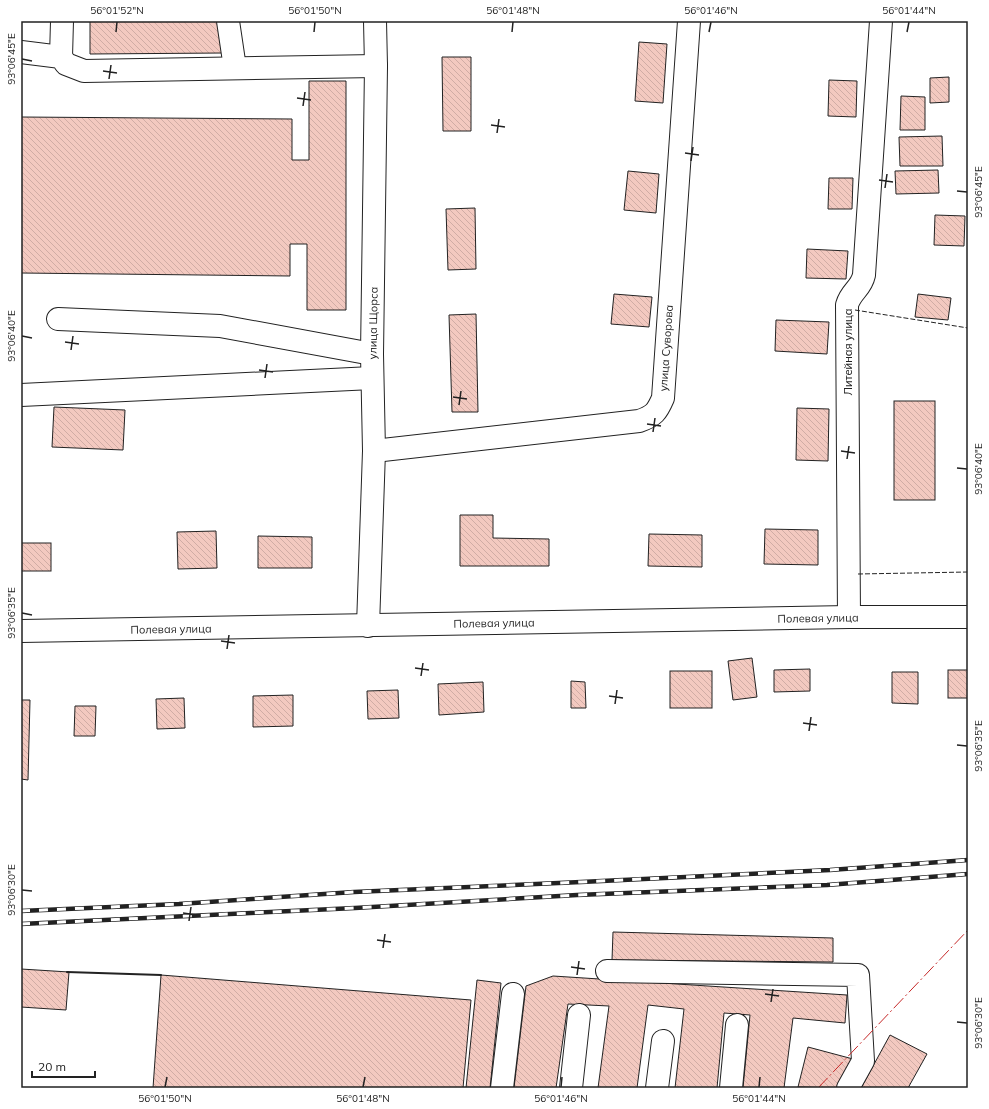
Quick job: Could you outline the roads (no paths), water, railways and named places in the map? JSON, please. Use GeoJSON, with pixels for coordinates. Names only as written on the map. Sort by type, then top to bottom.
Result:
{"type":"FeatureCollection","features":[{"type":"Feature","properties":{"kind":"street"},"geometry":{"type":"LineString","coordinates":[[60,57],[62,21]]}},
{"type":"Feature","properties":{"kind":"street"},"geometry":{"type":"LineString","coordinates":[[228,21],[236,68]]}},
{"type":"Feature","properties":{"kind":"street","name":"улица Щорса"},"geometry":{"type":"LineString","coordinates":[[368,626],[374,451],[372,354],[376,66],[375,21]]}},
{"type":"Feature","properties":{"kind":"street","name":"улица Суворова"},"geometry":{"type":"LineString","coordinates":[[374,451],[639,421],[650,418],[658,410],[663,398],[689,21]]}},
{"type":"Feature","properties":{"kind":"street","name":"Литейная улица"},"geometry":{"type":"LineString","coordinates":[[849,617],[847,305],[850,297],[862,284],[864,275],[881,21]]}},
{"type":"Feature","properties":{"kind":"street"},"geometry":{"type":"LineString","coordinates":[[21,52],[60,57],[66,64],[84,71],[376,66]]}},
{"type":"Feature","properties":{"kind":"street"},"geometry":{"type":"LineString","coordinates":[[58,319],[220,326],[372,354]]}},
{"type":"Feature","properties":{"kind":"street"},"geometry":{"type":"LineString","coordinates":[[21,395],[372,378]]}},
{"type":"Feature","properties":{"kind":"street","name":"Полевая улица"},"geometry":{"type":"LineString","coordinates":[[21,631],[849,617],[968,617]]}},
{"type":"Feature","properties":{"kind":"street"},"geometry":{"type":"LineString","coordinates":[[607,971],[858,975],[863,1061],[848,1088]]}},
{"type":"Feature","properties":{"kind":"street"},"geometry":{"type":"LineString","coordinates":[[502,1088],[513,994]]}},
{"type":"Feature","properties":{"kind":"street"},"geometry":{"type":"LineString","coordinates":[[571,1088],[579,1015]]}},
{"type":"Feature","properties":{"kind":"street"},"geometry":{"type":"LineString","coordinates":[[731,1088],[737,1025]]}},
{"type":"Feature","properties":{"kind":"street"},"geometry":{"type":"LineString","coordinates":[[657,1088],[663,1041]]}},
{"type":"Feature","properties":{"kind":"railway"},"geometry":{"type":"LineString","coordinates":[[21,911],[179,904],[354,892],[830,870],[968,860]]}},
{"type":"Feature","properties":{"kind":"railway"},"geometry":{"type":"LineString","coordinates":[[21,924],[355,908],[577,895],[827,885],[968,874]]}}]}
